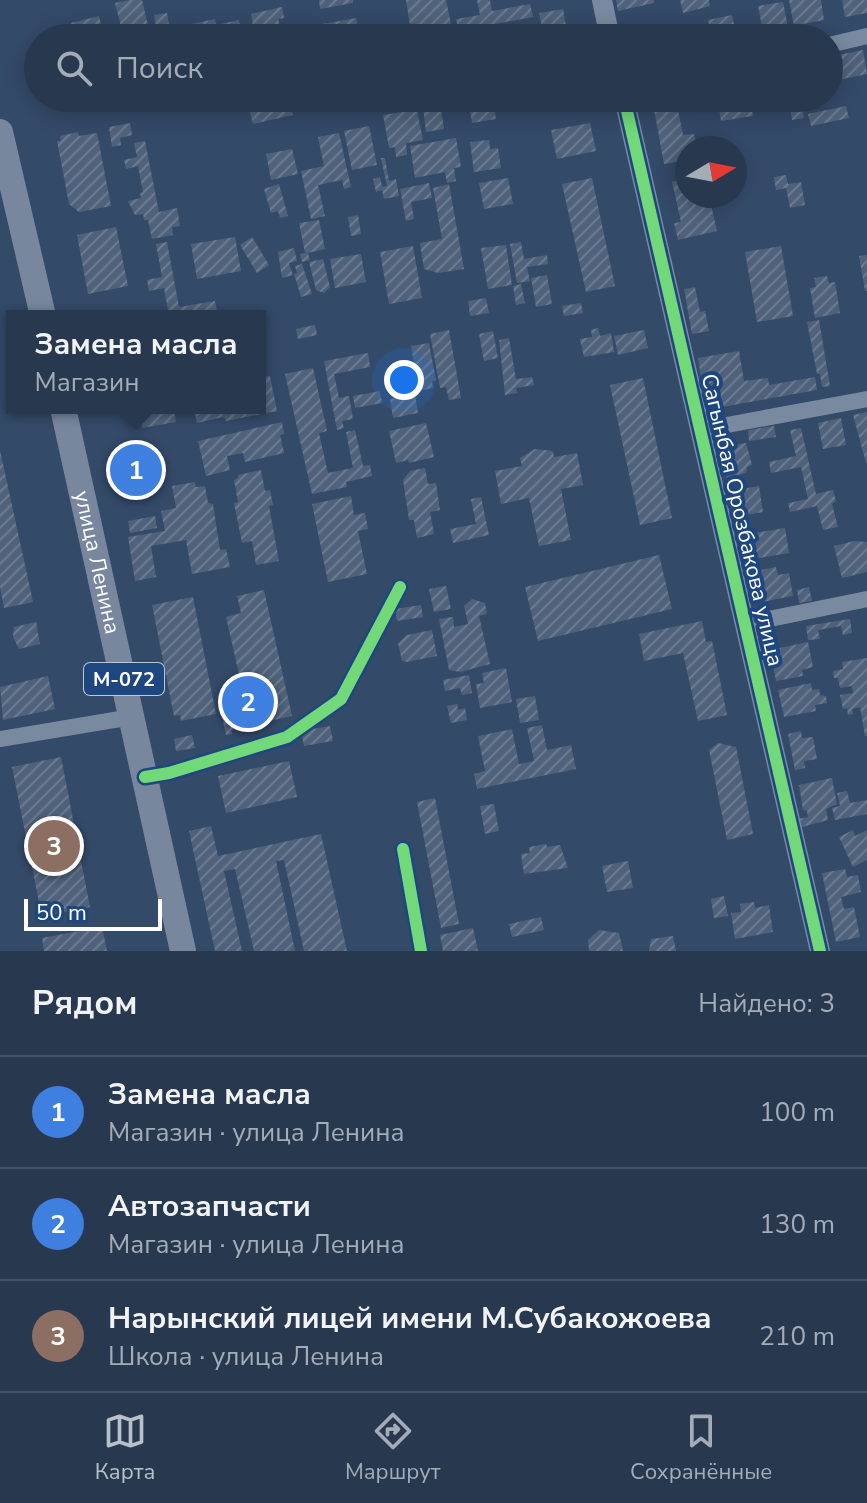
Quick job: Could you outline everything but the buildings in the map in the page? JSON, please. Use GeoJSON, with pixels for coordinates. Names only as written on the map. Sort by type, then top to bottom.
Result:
{"type":"FeatureCollection","features":[{"type":"Feature","properties":{"kind":"main road"},"geometry":{"type":"LineString","coordinates":[[2,141],[42,310]]}},
{"type":"Feature","properties":{"kind":"main road","name":"улица Ленина"},"geometry":{"type":"LineString","coordinates":[[64,414],[183,951]]}},
{"type":"Feature","properties":{"kind":"street"},"geometry":{"type":"LineString","coordinates":[[602,0],[607,24]]}},
{"type":"Feature","properties":{"kind":"street"},"geometry":{"type":"LineString","coordinates":[[843,42],[867,36]]}},
{"type":"Feature","properties":{"kind":"street","name":"Сагынбая Орозбакова улица"},"geometry":{"type":"LineString","coordinates":[[627,112],[820,951]]}},
{"type":"Feature","properties":{"kind":"street"},"geometry":{"type":"LineString","coordinates":[[700,430],[867,399]]}},
{"type":"Feature","properties":{"kind":"street"},"geometry":{"type":"LineString","coordinates":[[145,777],[169,773],[287,737],[341,699],[400,587]]}},
{"type":"Feature","properties":{"kind":"street"},"geometry":{"type":"LineString","coordinates":[[745,624],[867,599]]}},
{"type":"Feature","properties":{"kind":"street"},"geometry":{"type":"LineString","coordinates":[[0,739],[132,717]]}},
{"type":"Feature","properties":{"kind":"street"},"geometry":{"type":"LineString","coordinates":[[403,849],[421,951]]}},
{"type":"Feature","properties":{"kind":"cycle path"},"geometry":{"type":"LineString","coordinates":[[627,112],[820,951]]}},
{"type":"Feature","properties":{"kind":"cycle path"},"geometry":{"type":"LineString","coordinates":[[145,777],[169,773],[287,737],[341,699],[400,587]]}},
{"type":"Feature","properties":{"kind":"cycle path"},"geometry":{"type":"LineString","coordinates":[[403,849],[421,951]]}},
{"type":"Feature","properties":{"kind":"place","name":"Замена масла"},"geometry":{"type":"Point","coordinates":[136,470]}},
{"type":"Feature","properties":{"kind":"place","name":"Автозапчасти"},"geometry":{"type":"Point","coordinates":[248,702]}},
{"type":"Feature","properties":{"kind":"place","name":"Нарынский лицей имени М.Субакожоева"},"geometry":{"type":"Point","coordinates":[54,846]}}]}
